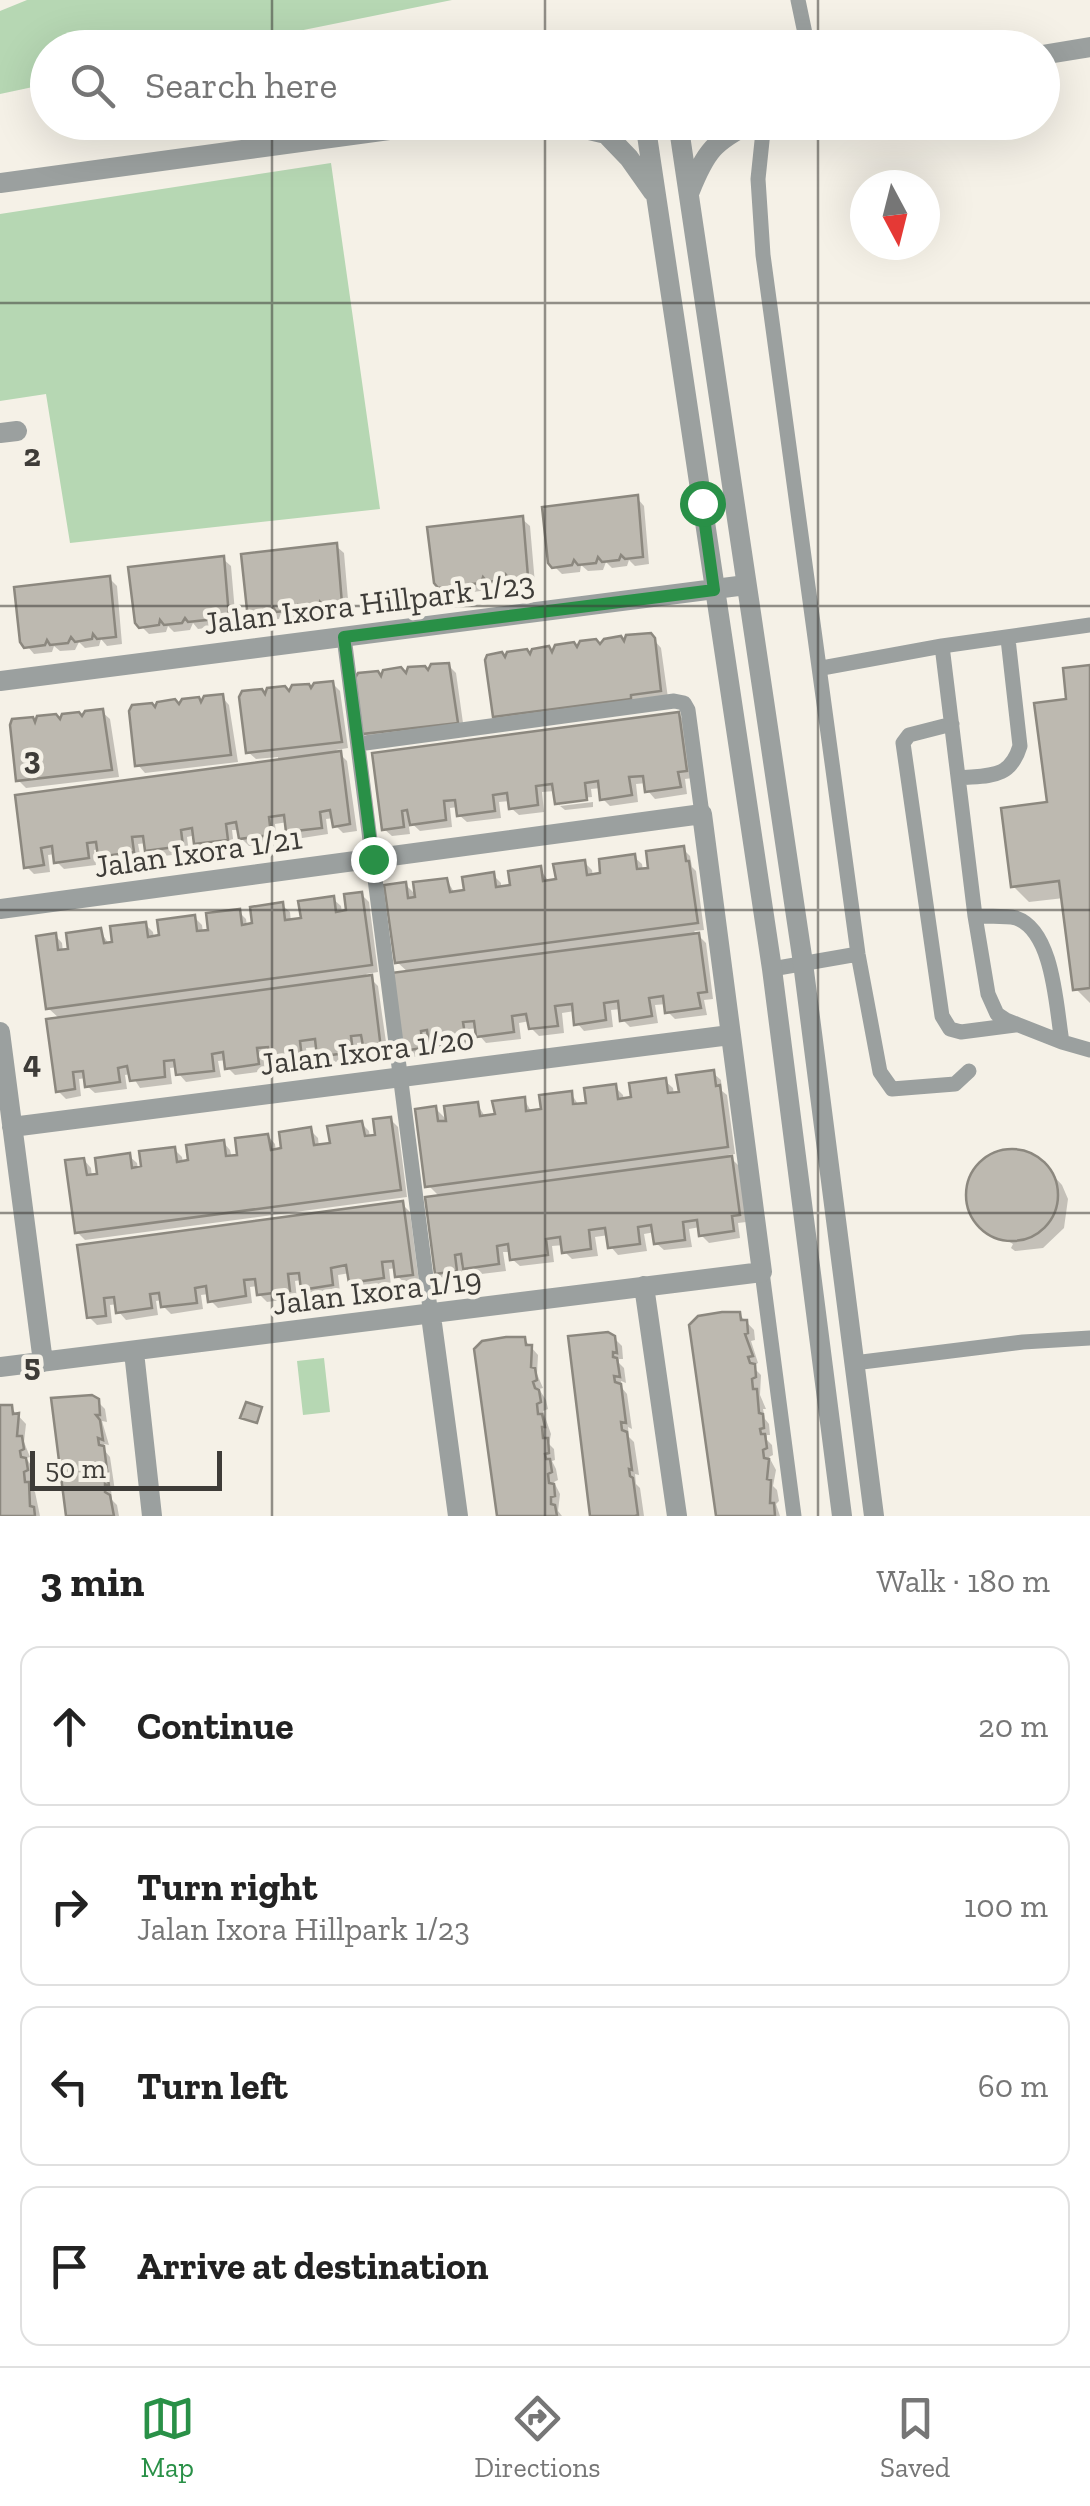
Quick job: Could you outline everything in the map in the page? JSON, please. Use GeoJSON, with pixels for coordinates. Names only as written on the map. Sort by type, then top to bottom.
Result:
{"type":"FeatureCollection","features":[{"type":"Feature","properties":{"kind":"street"},"geometry":{"type":"LineString","coordinates":[[1060,52],[1090,48]]}},
{"type":"Feature","properties":{"kind":"street"},"geometry":{"type":"LineString","coordinates":[[0,183],[316,140]]}},
{"type":"Feature","properties":{"kind":"street"},"geometry":{"type":"LineString","coordinates":[[612,140],[657,198]]}},
{"type":"Feature","properties":{"kind":"street"},"geometry":{"type":"LineString","coordinates":[[648,140],[772,969],[842,1516]]}},
{"type":"Feature","properties":{"kind":"street"},"geometry":{"type":"LineString","coordinates":[[681,140],[803,963],[874,1516]]}},
{"type":"Feature","properties":{"kind":"street"},"geometry":{"type":"LineString","coordinates":[[689,194],[704,156],[720,140]]}},
{"type":"Feature","properties":{"kind":"street","name":"Jalan Ixora Hillpark 1/23"},"geometry":{"type":"LineString","coordinates":[[0,680],[746,585]]}},
{"type":"Feature","properties":{"kind":"street"},"geometry":{"type":"LineString","coordinates":[[702,814],[762,1272]]}},
{"type":"Feature","properties":{"kind":"street","name":"Jalan Ixora 1/21"},"geometry":{"type":"LineString","coordinates":[[0,909],[702,814]]}},
{"type":"Feature","properties":{"kind":"street"},"geometry":{"type":"LineString","coordinates":[[0,1032],[43,1362]]}},
{"type":"Feature","properties":{"kind":"street","name":"Jalan Ixora 1/20"},"geometry":{"type":"LineString","coordinates":[[12,1127],[730,1035]]}},
{"type":"Feature","properties":{"kind":"street","name":"Jalan Ixora 1/19"},"geometry":{"type":"LineString","coordinates":[[0,1367],[762,1272]]}},
{"type":"Feature","properties":{"kind":"street"},"geometry":{"type":"LineString","coordinates":[[644,1286],[677,1516]]}},
{"type":"Feature","properties":{"kind":"street"},"geometry":{"type":"LineString","coordinates":[[431,1316],[458,1516]]}},
{"type":"Feature","properties":{"kind":"street"},"geometry":{"type":"LineString","coordinates":[[134,1352],[152,1516]]}},
{"type":"Feature","properties":{"kind":"lane"},"geometry":{"type":"LineString","coordinates":[[798,0],[804,30]]}},
{"type":"Feature","properties":{"kind":"lane"},"geometry":{"type":"LineString","coordinates":[[762,140],[758,179],[763,254],[858,954],[880,1072],[892,1089],[956,1084],[969,1071]]}},
{"type":"Feature","properties":{"kind":"lane"},"geometry":{"type":"LineString","coordinates":[[822,668],[1090,625]]}},
{"type":"Feature","properties":{"kind":"lane"},"geometry":{"type":"LineString","coordinates":[[344,637],[431,1316]]}},
{"type":"Feature","properties":{"kind":"lane"},"geometry":{"type":"LineString","coordinates":[[960,778],[995,774],[1010,768],[1017,756],[1020,746],[1008,639]]}},
{"type":"Feature","properties":{"kind":"lane"},"geometry":{"type":"LineString","coordinates":[[942,646],[975,916],[992,1005],[997,1014],[1015,1026],[1090,1050]]}},
{"type":"Feature","properties":{"kind":"lane"},"geometry":{"type":"LineString","coordinates":[[358,744],[684,702],[702,814]]}},
{"type":"Feature","properties":{"kind":"lane"},"geometry":{"type":"LineString","coordinates":[[952,724],[909,736],[903,742],[942,1016],[950,1029],[961,1032],[1015,1026]]}},
{"type":"Feature","properties":{"kind":"lane"},"geometry":{"type":"LineString","coordinates":[[975,916],[1014,918],[1041,938],[1062,1042]]}},
{"type":"Feature","properties":{"kind":"lane"},"geometry":{"type":"LineString","coordinates":[[772,969],[858,954]]}},
{"type":"Feature","properties":{"kind":"lane"},"geometry":{"type":"LineString","coordinates":[[762,1272],[794,1516]]}},
{"type":"Feature","properties":{"kind":"lane"},"geometry":{"type":"LineString","coordinates":[[854,1363],[1090,1338]]}},
{"type":"Feature","properties":{"kind":"green space"},"geometry":{"type":"Polygon","coordinates":[[[27,0],[452,0],[304,30],[30,30],[30,88],[0,94],[0,11],[27,0]]]}},
{"type":"Feature","properties":{"kind":"green space"},"geometry":{"type":"Polygon","coordinates":[[[331,163],[380,509],[70,543],[46,394],[0,401],[0,214],[331,163]]]}},
{"type":"Feature","properties":{"kind":"green space"},"geometry":{"type":"Polygon","coordinates":[[[324,1358],[330,1412],[303,1415],[297,1361],[324,1358]]]}},
{"type":"Feature","properties":{"kind":"building"},"geometry":{"type":"Polygon","coordinates":[[[638,495],[643,557],[625,559],[621,555],[619,560],[602,562],[598,557],[596,563],[578,565],[574,560],[572,565],[552,568],[548,563],[542,507],[638,495]]]}},
{"type":"Feature","properties":{"kind":"building"},"geometry":{"type":"Polygon","coordinates":[[[523,516],[528,577],[510,580],[506,575],[505,580],[487,582],[483,577],[481,583],[463,585],[459,580],[457,585],[438,588],[434,583],[427,527],[523,516]]]}},
{"type":"Feature","properties":{"kind":"building"},"geometry":{"type":"Polygon","coordinates":[[[337,543],[342,604],[324,607],[320,602],[319,607],[301,609],[298,605],[295,610],[276,612],[273,607],[271,612],[251,615],[247,610],[241,554],[337,543]]]}},
{"type":"Feature","properties":{"kind":"building"},"geometry":{"type":"Polygon","coordinates":[[[224,556],[229,617],[211,620],[207,615],[206,620],[188,622],[185,618],[182,623],[164,625],[160,620],[159,625],[139,628],[135,623],[128,567],[224,556]]]}},
{"type":"Feature","properties":{"kind":"building"},"geometry":{"type":"Polygon","coordinates":[[[110,576],[116,637],[97,639],[93,634],[92,639],[75,642],[71,637],[68,643],[50,645],[47,640],[45,645],[24,648],[14,587],[110,576]]]}},
{"type":"Feature","properties":{"kind":"building"},"geometry":{"type":"Polygon","coordinates":[[[651,633],[655,638],[661,691],[631,695],[631,699],[493,717],[487,655],[502,652],[505,657],[507,652],[527,649],[530,654],[532,649],[549,646],[552,652],[555,645],[574,642],[577,647],[580,641],[596,639],[600,644],[604,639],[621,636],[624,641],[626,635],[651,633]]]}},
{"type":"Feature","properties":{"kind":"building"},"geometry":{"type":"Polygon","coordinates":[[[449,663],[458,723],[362,734],[355,678],[358,673],[378,671],[381,676],[383,670],[401,667],[406,673],[408,667],[425,666],[428,670],[431,664],[449,663]]]}},
{"type":"Feature","properties":{"kind":"building"},"geometry":{"type":"Polygon","coordinates":[[[1090,665],[1090,988],[1073,990],[1059,881],[1011,887],[1001,808],[1047,802],[1034,703],[1066,699],[1063,668],[1090,665]]]}},
{"type":"Feature","properties":{"kind":"building"},"geometry":{"type":"Polygon","coordinates":[[[333,681],[342,742],[246,753],[239,697],[242,691],[262,689],[265,694],[267,688],[285,686],[289,691],[292,685],[309,684],[311,688],[314,683],[333,681]]]}},
{"type":"Feature","properties":{"kind":"building"},"geometry":{"type":"Polygon","coordinates":[[[223,694],[231,755],[135,766],[129,711],[132,705],[152,703],[155,707],[157,702],[175,699],[179,704],[182,699],[199,697],[201,702],[204,696],[223,694]]]}},
{"type":"Feature","properties":{"kind":"building"},"geometry":{"type":"Polygon","coordinates":[[[103,709],[112,770],[16,781],[12,719],[33,717],[35,722],[37,716],[56,714],[60,719],[62,714],[79,712],[82,716],[85,711],[103,709]]]}},
{"type":"Feature","properties":{"kind":"building"},"geometry":{"type":"Polygon","coordinates":[[[679,712],[687,771],[678,772],[681,787],[645,792],[643,776],[629,777],[632,795],[600,800],[598,781],[585,783],[587,800],[555,804],[552,784],[536,786],[538,805],[509,809],[507,793],[493,795],[495,811],[457,816],[455,800],[444,801],[446,820],[410,825],[407,810],[402,811],[404,827],[382,830],[372,753],[679,712]]]}},
{"type":"Feature","properties":{"kind":"building"},"geometry":{"type":"Polygon","coordinates":[[[341,751],[350,824],[333,827],[330,810],[320,812],[322,828],[286,832],[284,815],[269,817],[271,835],[239,839],[236,822],[226,824],[228,840],[194,844],[192,828],[181,830],[183,846],[145,851],[143,836],[132,837],[134,852],[98,857],[96,842],[87,843],[89,858],[54,863],[52,846],[41,848],[44,865],[24,868],[15,795],[341,751]]]}},
{"type":"Feature","properties":{"kind":"building"},"geometry":{"type":"Polygon","coordinates":[[[684,846],[698,923],[395,963],[384,885],[406,882],[408,898],[415,897],[413,882],[447,878],[450,892],[464,890],[462,877],[494,872],[496,887],[510,885],[508,871],[541,866],[543,881],[556,879],[553,864],[585,860],[587,875],[600,873],[599,859],[635,854],[637,869],[648,868],[646,851],[684,846]]]}},
{"type":"Feature","properties":{"kind":"building"},"geometry":{"type":"Polygon","coordinates":[[[362,892],[372,965],[46,1009],[36,936],[56,933],[58,950],[68,949],[66,933],[101,928],[104,943],[112,942],[110,926],[146,922],[148,937],[159,935],[157,920],[195,915],[197,931],[208,930],[206,913],[240,909],[242,925],[252,923],[250,907],[283,902],[285,920],[301,918],[298,901],[334,896],[336,912],[346,910],[344,894],[362,892]]]}},
{"type":"Feature","properties":{"kind":"building"},"geometry":{"type":"Polygon","coordinates":[[[699,933],[707,992],[698,993],[701,1008],[665,1013],[663,996],[649,998],[652,1016],[620,1021],[618,1001],[604,1003],[606,1020],[574,1025],[572,1004],[555,1006],[558,1026],[529,1029],[526,1014],[512,1016],[514,1032],[476,1037],[474,1021],[463,1022],[466,1041],[429,1046],[427,1030],[421,1031],[423,1048],[402,1051],[391,973],[699,933]]]}},
{"type":"Feature","properties":{"kind":"building"},"geometry":{"type":"Polygon","coordinates":[[[372,975],[381,1049],[364,1051],[361,1035],[351,1036],[353,1052],[317,1057],[315,1039],[300,1041],[302,1059],[270,1064],[268,1047],[257,1048],[259,1064],[225,1069],[223,1052],[212,1054],[214,1071],[176,1075],[174,1060],[164,1061],[165,1077],[130,1081],[127,1066],[118,1068],[120,1082],[85,1087],[83,1071],[73,1072],[75,1089],[56,1092],[46,1019],[372,975]]]}},
{"type":"Feature","properties":{"kind":"building"},"geometry":{"type":"Polygon","coordinates":[[[714,1070],[716,1086],[720,1085],[728,1147],[425,1187],[415,1109],[436,1106],[438,1121],[446,1121],[444,1106],[478,1102],[480,1116],[495,1114],[492,1101],[525,1097],[526,1111],[541,1109],[539,1095],[572,1091],[573,1104],[586,1103],[584,1088],[616,1084],[618,1099],[631,1097],[629,1083],[666,1078],[668,1093],[679,1092],[676,1075],[714,1070]]]}},
{"type":"Feature","properties":{"kind":"building"},"geometry":{"type":"Polygon","coordinates":[[[391,1117],[401,1190],[75,1233],[65,1160],[84,1158],[87,1175],[97,1174],[95,1158],[130,1153],[132,1168],[141,1166],[139,1151],[175,1147],[177,1162],[188,1160],[186,1145],[224,1140],[226,1156],[237,1155],[235,1138],[268,1134],[271,1150],[281,1148],[279,1132],[311,1127],[314,1145],[330,1143],[327,1126],[362,1121],[365,1136],[375,1135],[373,1119],[391,1117]]]}},
{"type":"Feature","properties":{"kind":"building"},"geometry":{"type":"Polygon","coordinates":[[[1012,1149],[1029,1153],[1044,1163],[1054,1178],[1058,1195],[1054,1212],[1044,1227],[1029,1237],[1012,1241],[995,1237],[980,1227],[970,1212],[966,1195],[970,1178],[980,1163],[995,1153],[1012,1149]]]}},
{"type":"Feature","properties":{"kind":"building"},"geometry":{"type":"Polygon","coordinates":[[[732,1156],[740,1215],[732,1216],[734,1231],[699,1236],[697,1220],[683,1222],[685,1240],[654,1244],[651,1225],[638,1227],[640,1244],[608,1248],[605,1228],[589,1230],[591,1249],[562,1253],[560,1237],[546,1239],[548,1255],[510,1260],[508,1244],[497,1246],[499,1264],[463,1269],[461,1254],[455,1255],[457,1271],[435,1274],[425,1197],[732,1156]]]}},
{"type":"Feature","properties":{"kind":"building"},"geometry":{"type":"Polygon","coordinates":[[[403,1201],[413,1275],[395,1277],[393,1261],[382,1262],[384,1278],[349,1283],[346,1265],[331,1268],[333,1285],[301,1290],[299,1273],[288,1274],[290,1291],[257,1295],[255,1279],[244,1280],[246,1296],[208,1302],[206,1286],[195,1288],[197,1303],[161,1307],[159,1293],[150,1294],[152,1308],[116,1313],[114,1297],[104,1298],[106,1316],[87,1318],[77,1245],[403,1201]]]}},
{"type":"Feature","properties":{"kind":"building"},"geometry":{"type":"Polygon","coordinates":[[[740,1312],[741,1320],[747,1320],[745,1334],[753,1356],[748,1357],[755,1364],[753,1389],[757,1389],[759,1413],[763,1414],[764,1428],[760,1429],[765,1434],[767,1448],[763,1450],[764,1458],[769,1459],[767,1479],[771,1480],[770,1503],[774,1503],[775,1516],[716,1516],[689,1325],[698,1316],[740,1312]]]}},
{"type":"Feature","properties":{"kind":"building"},"geometry":{"type":"Polygon","coordinates":[[[608,1332],[615,1336],[617,1353],[613,1352],[613,1357],[617,1358],[620,1377],[614,1376],[615,1382],[621,1384],[626,1423],[621,1422],[622,1430],[627,1432],[638,1515],[635,1516],[590,1516],[568,1336],[608,1332]]]}},
{"type":"Feature","properties":{"kind":"building"},"geometry":{"type":"Polygon","coordinates":[[[525,1337],[526,1345],[532,1345],[531,1367],[535,1368],[537,1380],[533,1382],[539,1390],[541,1402],[537,1404],[545,1427],[543,1438],[548,1438],[549,1453],[545,1454],[550,1459],[549,1483],[554,1484],[555,1496],[551,1497],[551,1504],[555,1505],[557,1516],[497,1516],[474,1349],[482,1341],[525,1337]]]}},
{"type":"Feature","properties":{"kind":"building"},"geometry":{"type":"Polygon","coordinates":[[[92,1395],[99,1399],[100,1415],[96,1415],[103,1440],[98,1438],[99,1445],[104,1446],[109,1486],[105,1484],[105,1492],[110,1495],[114,1516],[66,1516],[51,1398],[92,1395]]]}},
{"type":"Feature","properties":{"kind":"building"},"geometry":{"type":"Polygon","coordinates":[[[246,1402],[262,1407],[257,1423],[240,1418],[246,1402]]]}},
{"type":"Feature","properties":{"kind":"building"},"geometry":{"type":"Polygon","coordinates":[[[0,1405],[12,1405],[13,1414],[19,1413],[17,1436],[22,1436],[21,1457],[26,1458],[28,1470],[24,1472],[25,1482],[29,1482],[30,1506],[34,1507],[35,1516],[0,1516],[0,1405]]]}},
{"type":"Feature","properties":{"kind":"route"},"geometry":{"type":"LineString","coordinates":[[373,859],[344,637],[714,590],[702,503]]}}]}
